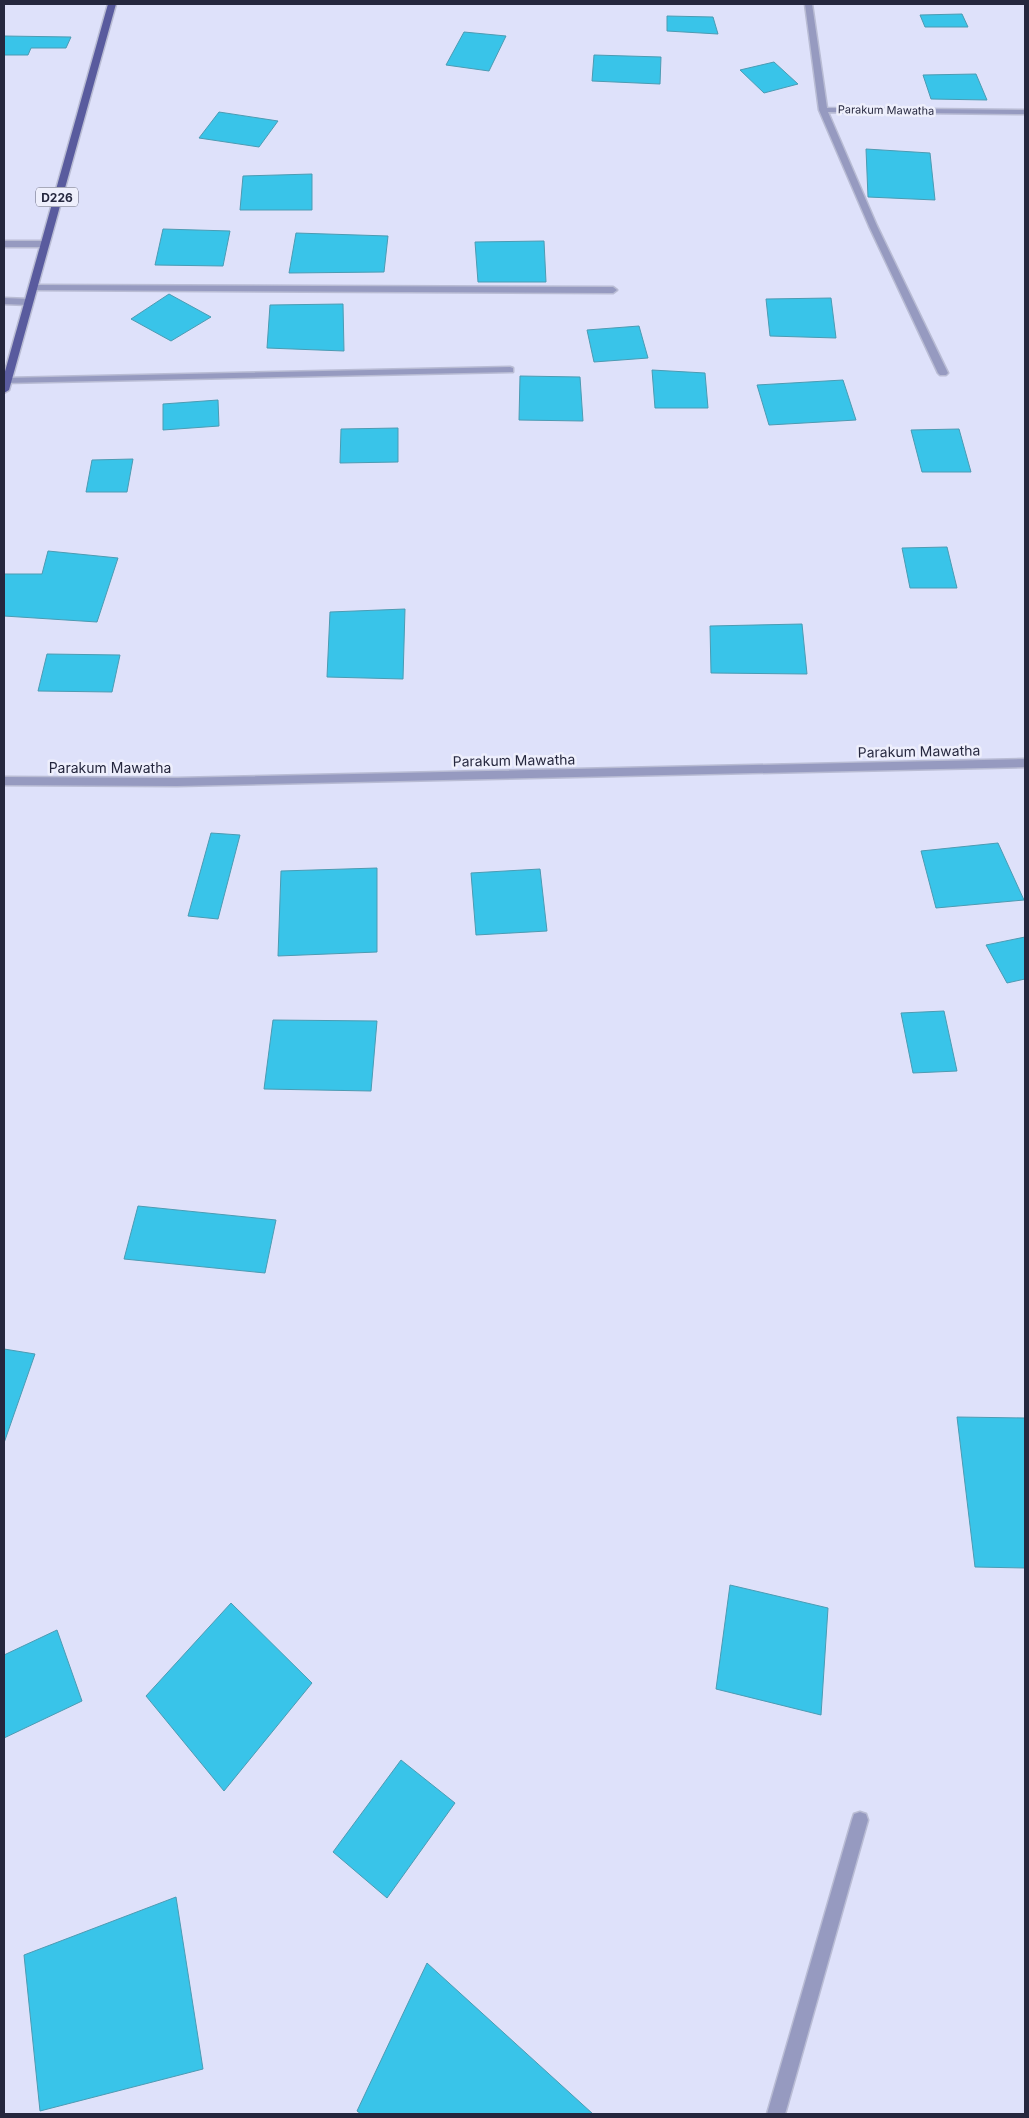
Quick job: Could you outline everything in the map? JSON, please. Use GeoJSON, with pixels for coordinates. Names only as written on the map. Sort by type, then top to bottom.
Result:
{"type":"FeatureCollection","features":[{"type":"Feature","properties":{"kind":"main road","name":"D226"},"geometry":{"type":"LineString","coordinates":[[5,385],[34,288],[44,244],[112,4]]}},
{"type":"Feature","properties":{"kind":"street","name":"Parakum Mawatha"},"geometry":{"type":"LineString","coordinates":[[808,4],[823,110],[1025,112]]}},
{"type":"Feature","properties":{"kind":"street"},"geometry":{"type":"LineString","coordinates":[[823,110],[873,226],[943,373]]}},
{"type":"Feature","properties":{"kind":"street"},"geometry":{"type":"LineString","coordinates":[[4,244],[44,244]]}},
{"type":"Feature","properties":{"kind":"street"},"geometry":{"type":"LineString","coordinates":[[34,288],[613,290]]}},
{"type":"Feature","properties":{"kind":"street"},"geometry":{"type":"LineString","coordinates":[[4,302],[29,302]]}},
{"type":"Feature","properties":{"kind":"street"},"geometry":{"type":"LineString","coordinates":[[5,385],[510,370]]}},
{"type":"Feature","properties":{"kind":"street","name":"Parakum Mawatha"},"geometry":{"type":"LineString","coordinates":[[4,781],[177,782],[1025,763]]}},
{"type":"Feature","properties":{"kind":"street"},"geometry":{"type":"LineString","coordinates":[[776,2114],[860,1820]]}},
{"type":"Feature","properties":{"kind":"building"},"geometry":{"type":"Polygon","coordinates":[[[962,14],[968,27],[925,27],[920,15],[962,14]]]}},
{"type":"Feature","properties":{"kind":"building"},"geometry":{"type":"Polygon","coordinates":[[[667,16],[713,17],[718,34],[667,31],[667,16]]]}},
{"type":"Feature","properties":{"kind":"building"},"geometry":{"type":"Polygon","coordinates":[[[464,32],[506,36],[489,71],[446,65],[464,32]]]}},
{"type":"Feature","properties":{"kind":"building"},"geometry":{"type":"Polygon","coordinates":[[[4,36],[71,37],[66,48],[31,48],[28,55],[4,55],[4,36]]]}},
{"type":"Feature","properties":{"kind":"building"},"geometry":{"type":"Polygon","coordinates":[[[594,55],[661,57],[660,84],[592,81],[594,55]]]}},
{"type":"Feature","properties":{"kind":"building"},"geometry":{"type":"Polygon","coordinates":[[[774,62],[798,84],[764,93],[740,70],[774,62]]]}},
{"type":"Feature","properties":{"kind":"building"},"geometry":{"type":"Polygon","coordinates":[[[976,74],[987,100],[931,99],[923,75],[976,74]]]}},
{"type":"Feature","properties":{"kind":"building"},"geometry":{"type":"Polygon","coordinates":[[[219,112],[278,121],[259,147],[199,138],[219,112]]]}},
{"type":"Feature","properties":{"kind":"building"},"geometry":{"type":"Polygon","coordinates":[[[866,149],[930,153],[935,200],[868,197],[866,149]]]}},
{"type":"Feature","properties":{"kind":"building"},"geometry":{"type":"Polygon","coordinates":[[[312,174],[312,210],[240,210],[243,176],[312,174]]]}},
{"type":"Feature","properties":{"kind":"building"},"geometry":{"type":"Polygon","coordinates":[[[163,229],[230,231],[223,266],[155,265],[163,229]]]}},
{"type":"Feature","properties":{"kind":"building"},"geometry":{"type":"Polygon","coordinates":[[[296,233],[388,236],[384,272],[289,273],[296,233]]]}},
{"type":"Feature","properties":{"kind":"building"},"geometry":{"type":"Polygon","coordinates":[[[544,241],[546,282],[478,282],[475,242],[544,241]]]}},
{"type":"Feature","properties":{"kind":"building"},"geometry":{"type":"Polygon","coordinates":[[[169,294],[211,317],[171,341],[131,319],[169,294]]]}},
{"type":"Feature","properties":{"kind":"building"},"geometry":{"type":"Polygon","coordinates":[[[831,298],[836,338],[770,336],[766,299],[831,298]]]}},
{"type":"Feature","properties":{"kind":"building"},"geometry":{"type":"Polygon","coordinates":[[[343,304],[344,351],[267,348],[270,305],[343,304]]]}},
{"type":"Feature","properties":{"kind":"building"},"geometry":{"type":"Polygon","coordinates":[[[639,326],[648,358],[594,362],[587,330],[639,326]]]}},
{"type":"Feature","properties":{"kind":"building"},"geometry":{"type":"Polygon","coordinates":[[[652,370],[705,373],[708,408],[655,408],[652,370]]]}},
{"type":"Feature","properties":{"kind":"building"},"geometry":{"type":"Polygon","coordinates":[[[520,376],[580,377],[583,421],[519,420],[520,376]]]}},
{"type":"Feature","properties":{"kind":"building"},"geometry":{"type":"Polygon","coordinates":[[[843,380],[856,420],[769,425],[757,385],[843,380]]]}},
{"type":"Feature","properties":{"kind":"building"},"geometry":{"type":"Polygon","coordinates":[[[218,400],[219,426],[163,430],[163,404],[218,400]]]}},
{"type":"Feature","properties":{"kind":"building"},"geometry":{"type":"Polygon","coordinates":[[[398,428],[398,462],[340,463],[341,429],[398,428]]]}},
{"type":"Feature","properties":{"kind":"building"},"geometry":{"type":"Polygon","coordinates":[[[959,429],[971,472],[922,472],[911,430],[959,429]]]}},
{"type":"Feature","properties":{"kind":"building"},"geometry":{"type":"Polygon","coordinates":[[[133,459],[127,492],[86,492],[92,460],[133,459]]]}},
{"type":"Feature","properties":{"kind":"building"},"geometry":{"type":"Polygon","coordinates":[[[947,547],[957,588],[910,588],[902,548],[947,547]]]}},
{"type":"Feature","properties":{"kind":"building"},"geometry":{"type":"Polygon","coordinates":[[[48,551],[118,558],[97,622],[4,616],[4,574],[42,574],[48,551]]]}},
{"type":"Feature","properties":{"kind":"building"},"geometry":{"type":"Polygon","coordinates":[[[405,609],[403,679],[327,677],[330,612],[405,609]]]}},
{"type":"Feature","properties":{"kind":"building"},"geometry":{"type":"Polygon","coordinates":[[[802,624],[807,674],[711,673],[710,626],[802,624]]]}},
{"type":"Feature","properties":{"kind":"building"},"geometry":{"type":"Polygon","coordinates":[[[47,654],[120,655],[112,692],[38,691],[47,654]]]}},
{"type":"Feature","properties":{"kind":"building"},"geometry":{"type":"Polygon","coordinates":[[[211,833],[240,835],[218,919],[188,916],[211,833]]]}},
{"type":"Feature","properties":{"kind":"building"},"geometry":{"type":"Polygon","coordinates":[[[998,843],[1024,900],[936,908],[921,851],[998,843]]]}},
{"type":"Feature","properties":{"kind":"building"},"geometry":{"type":"Polygon","coordinates":[[[377,868],[377,952],[278,956],[281,871],[377,868]]]}},
{"type":"Feature","properties":{"kind":"building"},"geometry":{"type":"Polygon","coordinates":[[[540,869],[547,931],[476,935],[471,873],[540,869]]]}},
{"type":"Feature","properties":{"kind":"building"},"geometry":{"type":"Polygon","coordinates":[[[1025,937],[1025,979],[1007,983],[986,945],[1025,937]]]}},
{"type":"Feature","properties":{"kind":"building"},"geometry":{"type":"Polygon","coordinates":[[[944,1011],[957,1071],[913,1073],[901,1013],[944,1011]]]}},
{"type":"Feature","properties":{"kind":"building"},"geometry":{"type":"Polygon","coordinates":[[[273,1020],[377,1021],[371,1091],[264,1089],[273,1020]]]}},
{"type":"Feature","properties":{"kind":"building"},"geometry":{"type":"Polygon","coordinates":[[[138,1206],[276,1220],[265,1273],[124,1259],[138,1206]]]}},
{"type":"Feature","properties":{"kind":"building"},"geometry":{"type":"Polygon","coordinates":[[[4,1349],[35,1354],[4,1443],[4,1349]]]}},
{"type":"Feature","properties":{"kind":"building"},"geometry":{"type":"Polygon","coordinates":[[[957,1417],[1025,1418],[1025,1568],[975,1567],[957,1417]]]}},
{"type":"Feature","properties":{"kind":"building"},"geometry":{"type":"Polygon","coordinates":[[[730,1585],[828,1608],[821,1715],[716,1689],[730,1585]]]}},
{"type":"Feature","properties":{"kind":"building"},"geometry":{"type":"Polygon","coordinates":[[[231,1603],[312,1683],[224,1791],[146,1696],[231,1603]]]}},
{"type":"Feature","properties":{"kind":"building"},"geometry":{"type":"Polygon","coordinates":[[[57,1630],[82,1701],[4,1738],[4,1655],[57,1630]]]}},
{"type":"Feature","properties":{"kind":"building"},"geometry":{"type":"Polygon","coordinates":[[[401,1760],[455,1803],[387,1898],[333,1852],[401,1760]]]}},
{"type":"Feature","properties":{"kind":"building"},"geometry":{"type":"Polygon","coordinates":[[[176,1897],[203,2069],[40,2111],[24,1955],[176,1897]]]}},
{"type":"Feature","properties":{"kind":"building"},"geometry":{"type":"Polygon","coordinates":[[[427,1963],[593,2114],[361,2114],[357,2111],[427,1963]]]}}]}
